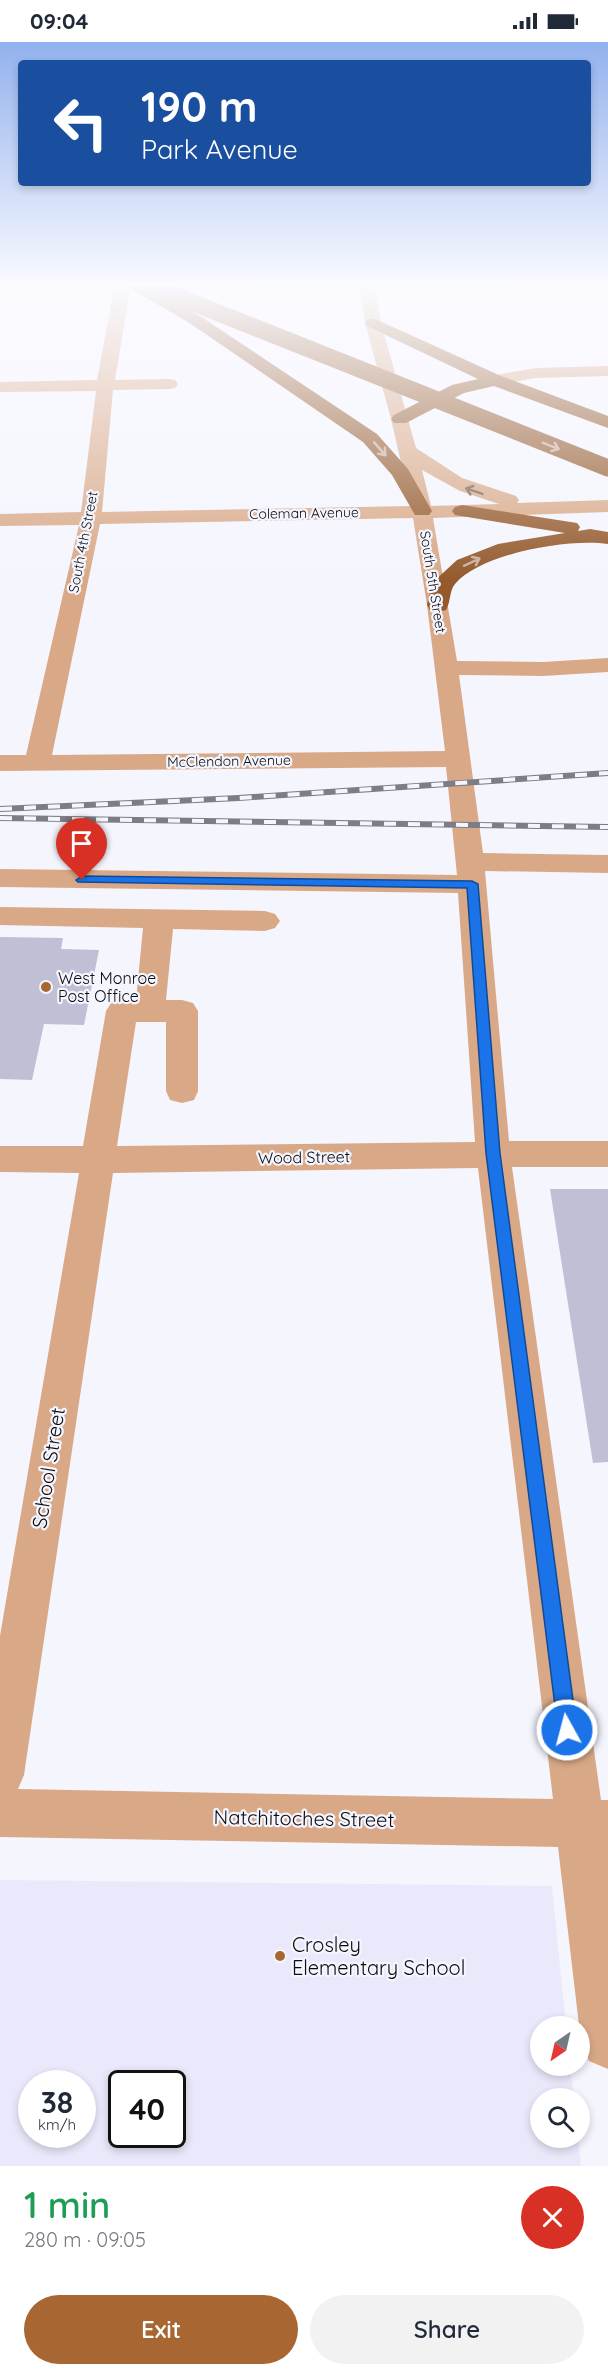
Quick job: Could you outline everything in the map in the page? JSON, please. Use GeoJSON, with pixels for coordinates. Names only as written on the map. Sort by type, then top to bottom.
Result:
{"type":"FeatureCollection","features":[{"type":"Feature","properties":{"kind":"highway"},"geometry":{"type":"LineString","coordinates":[[289,383],[370,438],[401,473],[422,510]]}},
{"type":"Feature","properties":{"kind":"highway"},"geometry":{"type":"LineString","coordinates":[[395,383],[608,468]]}},
{"type":"Feature","properties":{"kind":"highway"},"geometry":{"type":"LineString","coordinates":[[446,383],[490,400]]}},
{"type":"Feature","properties":{"kind":"highway"},"geometry":{"type":"LineString","coordinates":[[323,405],[345,412],[399,414],[458,389],[482,383]]}},
{"type":"Feature","properties":{"kind":"highway"},"geometry":{"type":"LineString","coordinates":[[503,383],[608,422]]}},
{"type":"Feature","properties":{"kind":"highway"},"geometry":{"type":"LineString","coordinates":[[462,511],[608,536]]}},
{"type":"Feature","properties":{"kind":"highway"},"geometry":{"type":"LineString","coordinates":[[438,605],[443,583],[465,565],[505,548],[590,535],[608,536]]}},
{"type":"Feature","properties":{"kind":"street","name":"South 5th Street"},"geometry":{"type":"LineString","coordinates":[[390,383],[422,510],[438,605],[464,794],[493,1153],[594,1823],[608,2042]]}},
{"type":"Feature","properties":{"kind":"street"},"geometry":{"type":"LineString","coordinates":[[0,387],[169,384]]}},
{"type":"Feature","properties":{"kind":"street","name":"South 4th Street"},"geometry":{"type":"LineString","coordinates":[[37,763],[91,518],[105,385]]}},
{"type":"Feature","properties":{"kind":"street"},"geometry":{"type":"LineString","coordinates":[[408,451],[443,477],[484,494],[508,500],[573,507]]}},
{"type":"Feature","properties":{"kind":"street","name":"Coleman Avenue"},"geometry":{"type":"LineString","coordinates":[[0,520],[608,506]]}},
{"type":"Feature","properties":{"kind":"street"},"geometry":{"type":"LineString","coordinates":[[446,668],[543,669],[608,665]]}},
{"type":"Feature","properties":{"kind":"street","name":"McClendon Avenue"},"geometry":{"type":"LineString","coordinates":[[0,763],[458,759]]}},
{"type":"Feature","properties":{"kind":"street"},"geometry":{"type":"LineString","coordinates":[[0,878],[471,873],[608,864]]}},
{"type":"Feature","properties":{"kind":"street"},"geometry":{"type":"LineString","coordinates":[[0,916],[265,921]]}},
{"type":"Feature","properties":{"kind":"street"},"geometry":{"type":"LineString","coordinates":[[159,919],[150,1011],[182,1011],[182,1091]]}},
{"type":"Feature","properties":{"kind":"street","name":"School Street"},"geometry":{"type":"LineString","coordinates":[[0,1775],[96,1160],[122,1011],[150,1011]]}},
{"type":"Feature","properties":{"kind":"street","name":"Wood Street"},"geometry":{"type":"LineString","coordinates":[[0,1159],[96,1160],[493,1153],[608,1154]]}},
{"type":"Feature","properties":{"kind":"street","name":"Natchitoches Street"},"geometry":{"type":"LineString","coordinates":[[0,1813],[594,1823]]}},
{"type":"Feature","properties":{"kind":"shaded area","name":"Crosley Elementary School"},"geometry":{"type":"Polygon","coordinates":[[[0,1880],[552,1886],[565,2016],[530,2016],[530,2076],[571,2076],[573,2088],[530,2088],[530,2148],[579,2148],[581,2166],[0,2166],[0,1880]]]}},
{"type":"Feature","properties":{"kind":"building","name":"West Monroe Post Office"},"geometry":{"type":"Polygon","coordinates":[[[0,937],[63,938],[61,949],[99,950],[84,1025],[44,1024],[32,1080],[0,1079],[0,937]]]}},
{"type":"Feature","properties":{"kind":"building"},"geometry":{"type":"Polygon","coordinates":[[[550,1189],[608,1189],[608,1462],[593,1463],[550,1189]]]}},
{"type":"Feature","properties":{"kind":"railway"},"geometry":{"type":"LineString","coordinates":[[0,809],[239,798],[608,773]]}},
{"type":"Feature","properties":{"kind":"railway"},"geometry":{"type":"LineString","coordinates":[[0,818],[608,827]]}},
{"type":"Feature","properties":{"kind":"place","name":"West Monroe Post Office"},"geometry":{"type":"Point","coordinates":[46,987]}},
{"type":"Feature","properties":{"kind":"place","name":"Crosley Elementary School"},"geometry":{"type":"Point","coordinates":[280,1956]}},
{"type":"Feature","properties":{"kind":"route"},"geometry":{"type":"LineString","coordinates":[[82,880],[472,884],[493,1153],[567,1730]]}}]}
